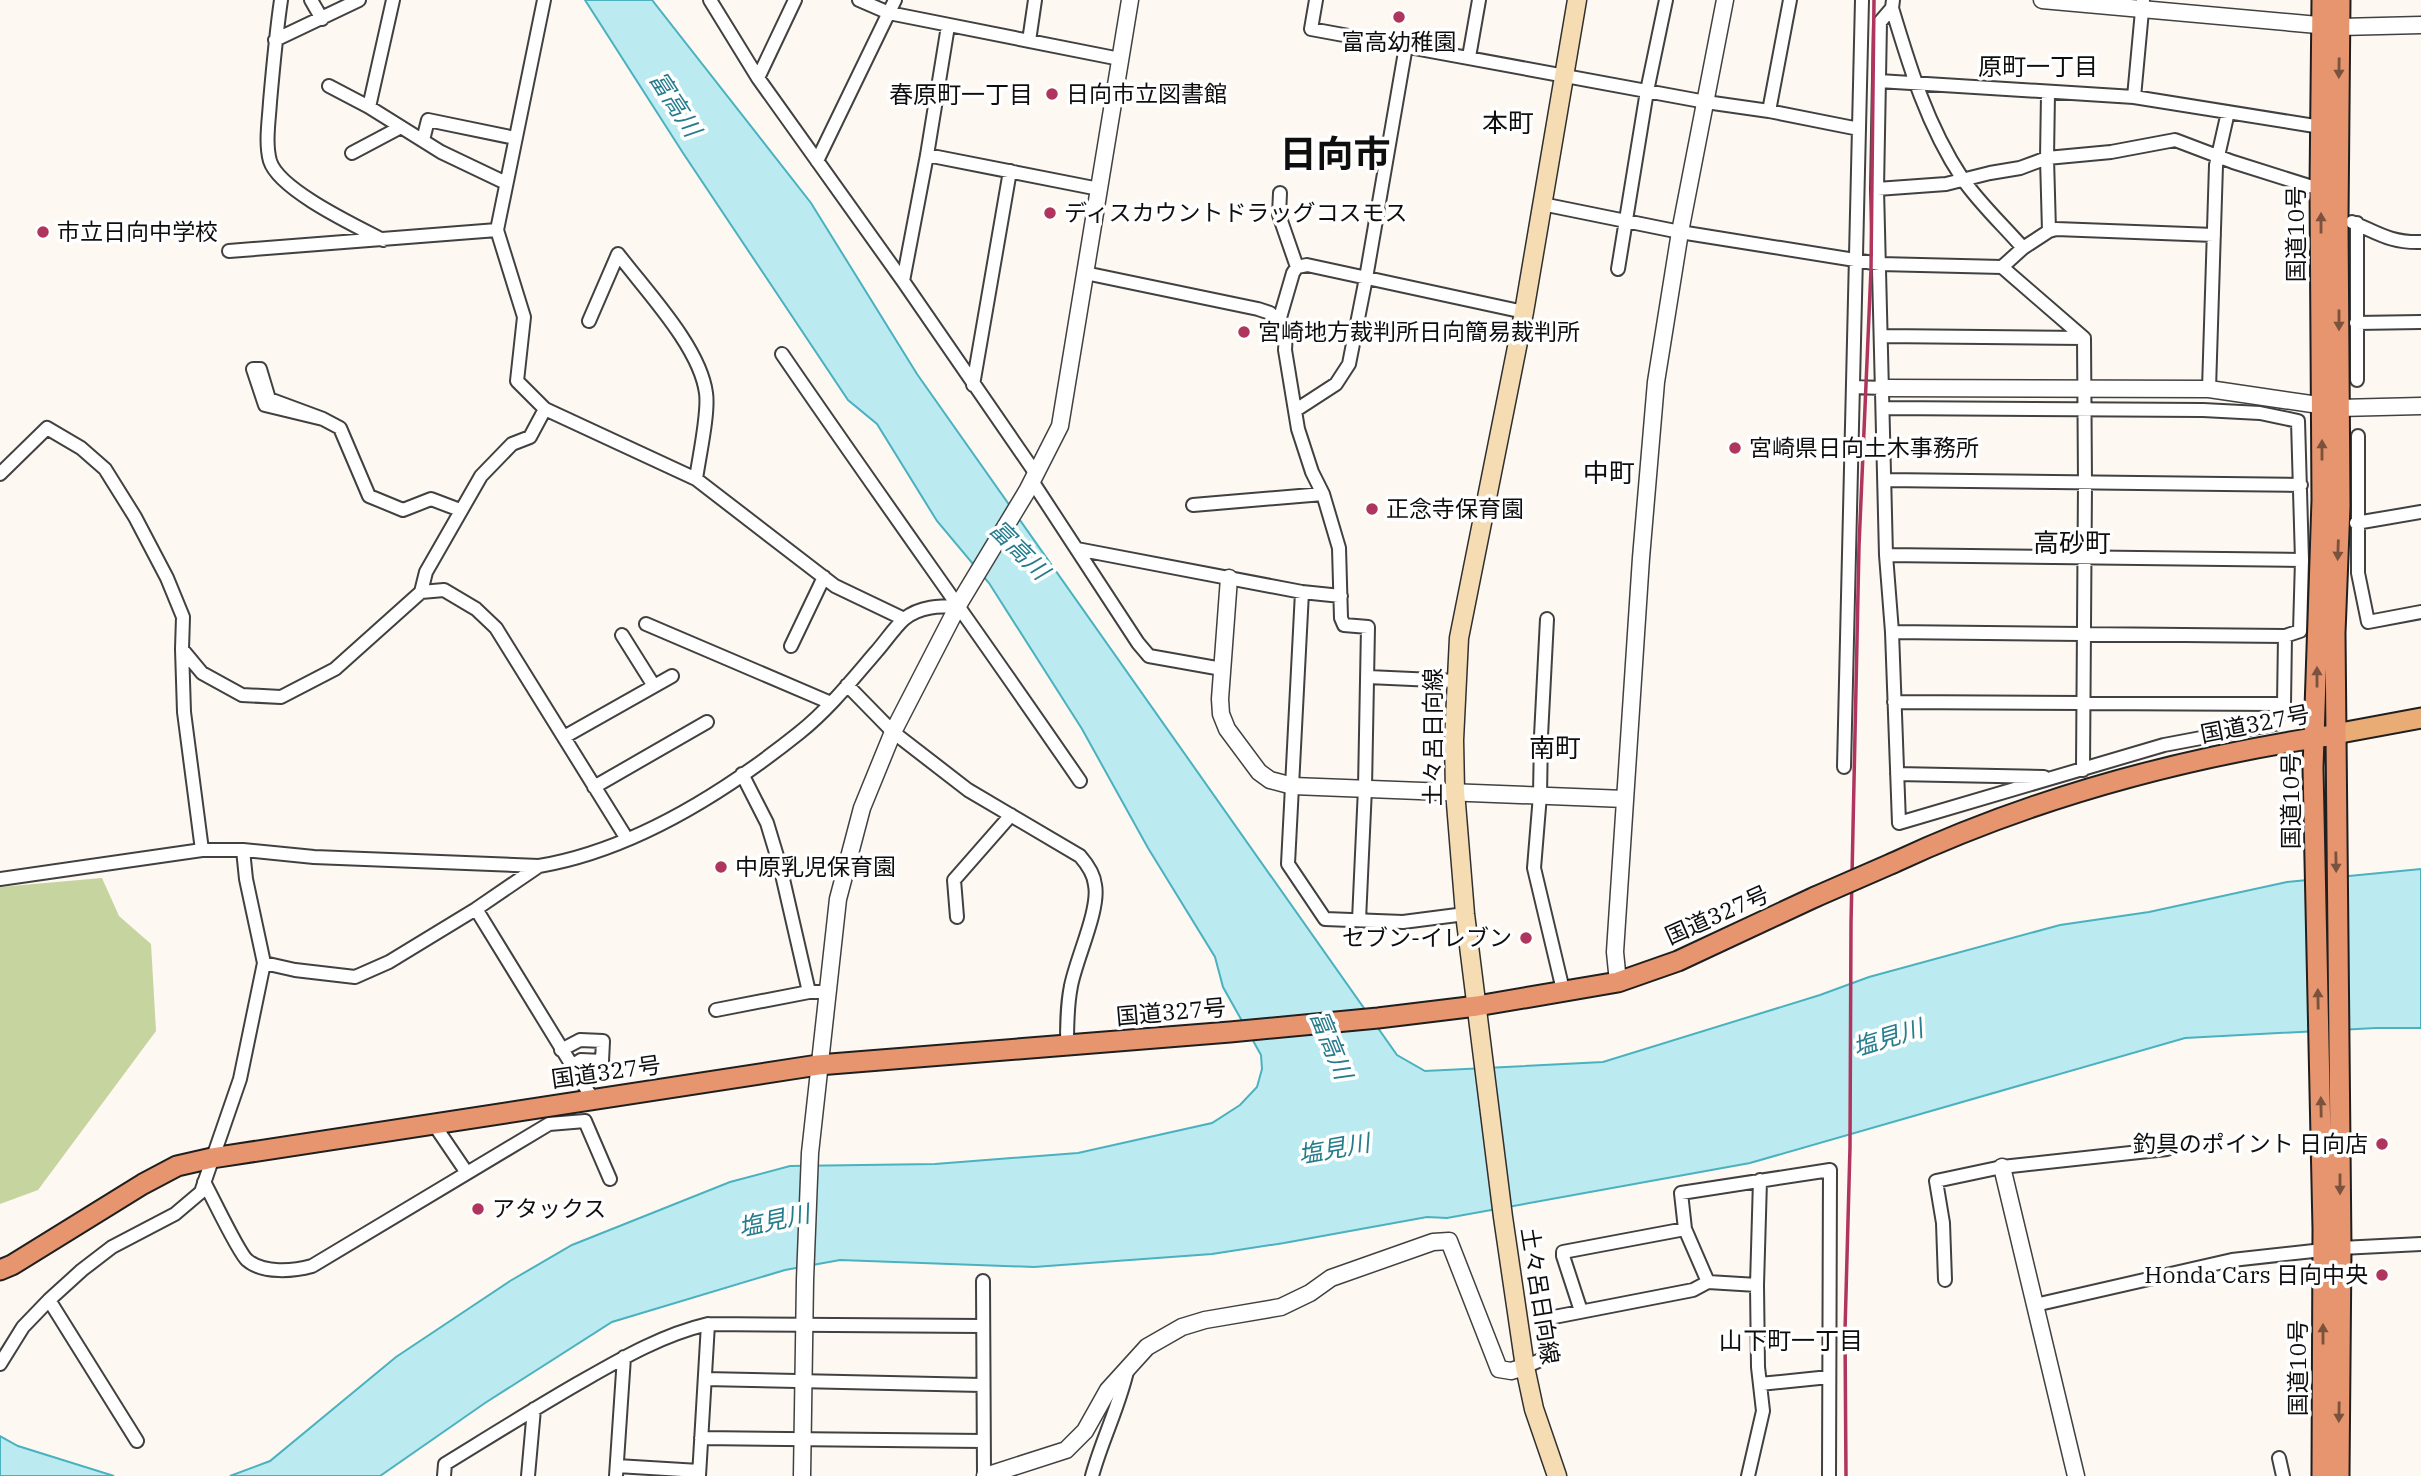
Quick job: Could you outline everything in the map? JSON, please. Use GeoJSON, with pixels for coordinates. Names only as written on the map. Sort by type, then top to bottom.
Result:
{"type":"FeatureCollection","features":[{"type":"Feature","properties":{"kind":"highway","name":"国道10号"},"geometry":{"type":"LineString","coordinates":[[2322,0],[2331,26],[2347,221],[2322,500],[2325,736],[2335,793],[2330,1067],[2339,1476]]}},
{"type":"Feature","properties":{"kind":"highway","name":"国道10号"},"geometry":{"type":"LineString","coordinates":[[2330,407],[2320,187],[2321,127],[2331,26],[2340,0]]}},
{"type":"Feature","properties":{"kind":"highway","name":"国道10号"},"geometry":{"type":"LineString","coordinates":[[2325,736],[2314,794],[2330,1067]]}},
{"type":"Feature","properties":{"kind":"highway","name":"国道327号"},"geometry":{"type":"LineString","coordinates":[[0,1270],[143,1184],[177,1166],[212,1157],[818,1065],[1378,1018],[1477,1014],[1563,990],[1618,982],[1678,961],[1949,837],[2037,804],[2141,773],[2325,736]]}},
{"type":"Feature","properties":{"kind":"highway","name":"国道10号"},"geometry":{"type":"LineString","coordinates":[[2322,1476],[2332,1249]]}},
{"type":"Feature","properties":{"kind":"main road","name":"土々呂日向線"},"geometry":{"type":"LineString","coordinates":[[1557,1476],[1534,1409],[1525,1367],[1477,1014],[1455,792],[1456,681],[1464,612],[1524,312],[1577,0]]}},
{"type":"Feature","properties":{"kind":"main road"},"geometry":{"type":"LineString","coordinates":[[2325,736],[2421,718]]}},
{"type":"Feature","properties":{"kind":"street"},"geometry":{"type":"LineString","coordinates":[[281,0],[268,132],[270,161],[277,173],[297,191],[383,240]]}},
{"type":"Feature","properties":{"kind":"street"},"geometry":{"type":"LineString","coordinates":[[311,0],[322,19]]}},
{"type":"Feature","properties":{"kind":"street"},"geometry":{"type":"LineString","coordinates":[[275,40],[359,0]]}},
{"type":"Feature","properties":{"kind":"street"},"geometry":{"type":"LineString","coordinates":[[369,107],[393,0]]}},
{"type":"Feature","properties":{"kind":"street"},"geometry":{"type":"LineString","coordinates":[[544,0],[496,230],[524,317],[517,381],[545,409],[696,479],[835,586],[904,619]]}},
{"type":"Feature","properties":{"kind":"street"},"geometry":{"type":"LineString","coordinates":[[710,0],[758,78],[903,281],[973,385],[1031,482],[1138,643],[1149,656],[1222,669]]}},
{"type":"Feature","properties":{"kind":"street"},"geometry":{"type":"LineString","coordinates":[[758,78],[795,0]]}},
{"type":"Feature","properties":{"kind":"street"},"geometry":{"type":"LineString","coordinates":[[859,0],[889,13],[1120,59]]}},
{"type":"Feature","properties":{"kind":"street"},"geometry":{"type":"LineString","coordinates":[[817,161],[895,0]]}},
{"type":"Feature","properties":{"kind":"street"},"geometry":{"type":"LineString","coordinates":[[1028,41],[1035,0]]}},
{"type":"Feature","properties":{"kind":"street"},"geometry":{"type":"LineString","coordinates":[[802,1476],[810,1153],[838,899],[862,808],[893,732],[960,604],[1031,482],[1060,426],[1130,0]]}},
{"type":"Feature","properties":{"kind":"street"},"geometry":{"type":"LineString","coordinates":[[1316,0],[1311,29],[1859,129]]}},
{"type":"Feature","properties":{"kind":"street"},"geometry":{"type":"LineString","coordinates":[[1469,57],[1479,0]]}},
{"type":"Feature","properties":{"kind":"street"},"geometry":{"type":"LineString","coordinates":[[1618,269],[1647,91],[1666,0]]}},
{"type":"Feature","properties":{"kind":"street"},"geometry":{"type":"LineString","coordinates":[[1618,982],[1615,953],[1641,558],[1656,382],[1680,232],[1725,0]]}},
{"type":"Feature","properties":{"kind":"street"},"geometry":{"type":"LineString","coordinates":[[1769,111],[1790,0]]}},
{"type":"Feature","properties":{"kind":"street"},"geometry":{"type":"LineString","coordinates":[[1843,766],[1862,0]]}},
{"type":"Feature","properties":{"kind":"street"},"geometry":{"type":"LineString","coordinates":[[2042,0],[2142,5],[2331,26],[2421,25]]}},
{"type":"Feature","properties":{"kind":"street"},"geometry":{"type":"LineString","coordinates":[[1892,4],[1880,22],[1877,190],[1886,555],[1892,632],[1899,823],[2164,745],[2275,724],[2284,704],[2285,636]]}},
{"type":"Feature","properties":{"kind":"street"},"geometry":{"type":"LineString","coordinates":[[1892,4],[1914,83],[1928,116],[1963,180],[2023,248]]}},
{"type":"Feature","properties":{"kind":"street"},"geometry":{"type":"LineString","coordinates":[[2134,97],[2142,5]]}},
{"type":"Feature","properties":{"kind":"street"},"geometry":{"type":"LineString","coordinates":[[903,281],[927,155],[947,26]]}},
{"type":"Feature","properties":{"kind":"street"},"geometry":{"type":"LineString","coordinates":[[1296,410],[1325,393],[1344,375],[1349,364],[1406,46]]}},
{"type":"Feature","properties":{"kind":"street"},"geometry":{"type":"LineString","coordinates":[[1879,81],[2134,97],[2321,127]]}},
{"type":"Feature","properties":{"kind":"street"},"geometry":{"type":"LineString","coordinates":[[329,86],[442,152],[506,183]]}},
{"type":"Feature","properties":{"kind":"street"},"geometry":{"type":"LineString","coordinates":[[2048,93],[2049,231]]}},
{"type":"Feature","properties":{"kind":"street"},"geometry":{"type":"LineString","coordinates":[[2209,389],[2218,155],[2228,112]]}},
{"type":"Feature","properties":{"kind":"street"},"geometry":{"type":"LineString","coordinates":[[423,140],[428,120],[515,138]]}},
{"type":"Feature","properties":{"kind":"street"},"geometry":{"type":"LineString","coordinates":[[352,153],[401,127]]}},
{"type":"Feature","properties":{"kind":"street"},"geometry":{"type":"LineString","coordinates":[[1877,190],[1946,184],[2020,168],[2047,158],[2112,152],[2175,140],[2309,186],[2320,187]]}},
{"type":"Feature","properties":{"kind":"street"},"geometry":{"type":"LineString","coordinates":[[927,155],[1099,189]]}},
{"type":"Feature","properties":{"kind":"street"},"geometry":{"type":"LineString","coordinates":[[973,385],[1010,171]]}},
{"type":"Feature","properties":{"kind":"street"},"geometry":{"type":"LineString","coordinates":[[1279,321],[1297,267],[1279,215],[1280,193]]}},
{"type":"Feature","properties":{"kind":"street"},"geometry":{"type":"LineString","coordinates":[[1542,204],[1680,232],[1856,261],[2001,268],[2084,338],[2082,770]]}},
{"type":"Feature","properties":{"kind":"street"},"geometry":{"type":"LineString","coordinates":[[2347,221],[2391,240],[2421,242]]}},
{"type":"Feature","properties":{"kind":"street"},"geometry":{"type":"LineString","coordinates":[[2347,221],[2356,323],[2357,380]]}},
{"type":"Feature","properties":{"kind":"street"},"geometry":{"type":"LineString","coordinates":[[2001,268],[2023,248],[2056,229],[2214,235]]}},
{"type":"Feature","properties":{"kind":"street"},"geometry":{"type":"LineString","coordinates":[[229,251],[496,230]]}},
{"type":"Feature","properties":{"kind":"street"},"geometry":{"type":"LineString","coordinates":[[589,321],[618,254],[678,331],[695,359],[706,394],[696,479]]}},
{"type":"Feature","properties":{"kind":"street"},"geometry":{"type":"LineString","coordinates":[[1297,267],[1307,265],[1524,312]]}},
{"type":"Feature","properties":{"kind":"street"},"geometry":{"type":"LineString","coordinates":[[1086,273],[1258,309],[1270,313],[1286,333],[1285,350],[1300,438],[1323,494],[1339,548],[1341,618],[1344,625],[1368,627],[1359,920]]}},
{"type":"Feature","properties":{"kind":"street"},"geometry":{"type":"LineString","coordinates":[[2356,323],[2421,321]]}},
{"type":"Feature","properties":{"kind":"street"},"geometry":{"type":"LineString","coordinates":[[1882,337],[2084,338]]}},
{"type":"Feature","properties":{"kind":"street"},"geometry":{"type":"LineString","coordinates":[[782,354],[918,551],[960,604],[1080,780]]}},
{"type":"Feature","properties":{"kind":"street"},"geometry":{"type":"LineString","coordinates":[[260,369],[269,399],[340,428],[369,496],[403,510],[431,499],[460,510]]}},
{"type":"Feature","properties":{"kind":"street"},"geometry":{"type":"LineString","coordinates":[[1853,387],[2209,389],[2330,407],[2421,406]]}},
{"type":"Feature","properties":{"kind":"street"},"geometry":{"type":"LineString","coordinates":[[1883,408],[2241,411],[2298,421],[2301,485],[2300,631],[2285,636],[1892,632]]}},
{"type":"Feature","properties":{"kind":"street"},"geometry":{"type":"LineString","coordinates":[[182,649],[202,673],[242,695],[281,697],[335,669],[421,592],[426,572],[481,475],[512,444],[530,437],[545,409]]}},
{"type":"Feature","properties":{"kind":"street"},"geometry":{"type":"LineString","coordinates":[[0,474],[47,428],[81,448],[105,469],[135,517],[167,578],[183,617],[184,712],[202,849]]}},
{"type":"Feature","properties":{"kind":"street"},"geometry":{"type":"LineString","coordinates":[[2358,436],[2358,573],[2368,622],[2421,612]]}},
{"type":"Feature","properties":{"kind":"street"},"geometry":{"type":"LineString","coordinates":[[1885,480],[2301,485]]}},
{"type":"Feature","properties":{"kind":"street"},"geometry":{"type":"LineString","coordinates":[[1193,505],[1323,494]]}},
{"type":"Feature","properties":{"kind":"street"},"geometry":{"type":"LineString","coordinates":[[2356,523],[2421,512]]}},
{"type":"Feature","properties":{"kind":"street"},"geometry":{"type":"LineString","coordinates":[[1077,549],[1303,592],[1341,596]]}},
{"type":"Feature","properties":{"kind":"street"},"geometry":{"type":"LineString","coordinates":[[1886,555],[2302,560]]}},
{"type":"Feature","properties":{"kind":"street"},"geometry":{"type":"LineString","coordinates":[[791,646],[824,577]]}},
{"type":"Feature","properties":{"kind":"street"},"geometry":{"type":"LineString","coordinates":[[1229,578],[1221,714],[1227,729],[1259,772],[1270,780],[1293,786],[1625,799]]}},
{"type":"Feature","properties":{"kind":"street"},"geometry":{"type":"LineString","coordinates":[[421,592],[444,590],[476,609],[496,628],[627,839]]}},
{"type":"Feature","properties":{"kind":"street"},"geometry":{"type":"LineString","coordinates":[[1303,592],[1288,864],[1325,919],[1403,922],[1465,914]]}},
{"type":"Feature","properties":{"kind":"street"},"geometry":{"type":"LineString","coordinates":[[0,878],[202,849],[314,857],[539,866],[566,861],[627,839],[679,813],[742,774],[801,732],[831,703],[904,619],[936,606],[960,604]]}},
{"type":"Feature","properties":{"kind":"street"},"geometry":{"type":"LineString","coordinates":[[1547,619],[1540,796],[1534,868],[1563,990]]}},
{"type":"Feature","properties":{"kind":"street"},"geometry":{"type":"LineString","coordinates":[[646,624],[831,703]]}},
{"type":"Feature","properties":{"kind":"street"},"geometry":{"type":"LineString","coordinates":[[622,635],[654,686]]}},
{"type":"Feature","properties":{"kind":"street"},"geometry":{"type":"LineString","coordinates":[[564,737],[672,676]]}},
{"type":"Feature","properties":{"kind":"street"},"geometry":{"type":"LineString","coordinates":[[1368,677],[1456,681]]}},
{"type":"Feature","properties":{"kind":"street"},"geometry":{"type":"LineString","coordinates":[[847,685],[893,732],[968,790],[1080,856],[1088,866],[1096,885],[1095,901],[1071,985],[1067,1009],[1067,1045]]}},
{"type":"Feature","properties":{"kind":"street"},"geometry":{"type":"LineString","coordinates":[[1894,702],[2284,704]]}},
{"type":"Feature","properties":{"kind":"street"},"geometry":{"type":"LineString","coordinates":[[594,787],[707,722]]}},
{"type":"Feature","properties":{"kind":"street"},"geometry":{"type":"LineString","coordinates":[[742,774],[767,823],[780,866],[809,992]]}},
{"type":"Feature","properties":{"kind":"street"},"geometry":{"type":"LineString","coordinates":[[1897,775],[2059,777]]}},
{"type":"Feature","properties":{"kind":"street"},"geometry":{"type":"LineString","coordinates":[[957,917],[954,880],[1011,816]]}},
{"type":"Feature","properties":{"kind":"street"},"geometry":{"type":"LineString","coordinates":[[0,1364],[23,1327],[48,1300],[112,1247],[175,1214],[201,1192],[240,1079],[264,963],[246,879],[243,850]]}},
{"type":"Feature","properties":{"kind":"street"},"geometry":{"type":"LineString","coordinates":[[264,963],[295,970],[355,977],[389,962],[476,909],[539,866]]}},
{"type":"Feature","properties":{"kind":"street"},"geometry":{"type":"LineString","coordinates":[[476,909],[592,1098]]}},
{"type":"Feature","properties":{"kind":"street"},"geometry":{"type":"LineString","coordinates":[[716,1010],[809,992],[826,992]]}},
{"type":"Feature","properties":{"kind":"street"},"geometry":{"type":"LineString","coordinates":[[561,1050],[580,1040],[603,1041],[602,1061],[581,1060],[572,1066]]}},
{"type":"Feature","properties":{"kind":"street"},"geometry":{"type":"LineString","coordinates":[[204,1182],[246,1259],[259,1266],[299,1270],[312,1266],[549,1124],[585,1121],[610,1179]]}},
{"type":"Feature","properties":{"kind":"street"},"geometry":{"type":"LineString","coordinates":[[433,1123],[467,1173]]}},
{"type":"Feature","properties":{"kind":"street"},"geometry":{"type":"LineString","coordinates":[[1945,1280],[1943,1223],[1936,1181],[2002,1167],[2168,1149]]}},
{"type":"Feature","properties":{"kind":"street"},"geometry":{"type":"LineString","coordinates":[[2002,1167],[2076,1476]]}},
{"type":"Feature","properties":{"kind":"street"},"geometry":{"type":"LineString","coordinates":[[1708,1282],[1685,1229],[1681,1193],[1830,1170],[1829,1476]]}},
{"type":"Feature","properties":{"kind":"street"},"geometry":{"type":"LineString","coordinates":[[1746,1475],[1763,1410],[1756,1285],[1760,1180]]}},
{"type":"Feature","properties":{"kind":"street"},"geometry":{"type":"LineString","coordinates":[[1581,1311],[1563,1252],[1685,1229]]}},
{"type":"Feature","properties":{"kind":"street"},"geometry":{"type":"LineString","coordinates":[[983,1281],[982,1385],[986,1476],[1066,1450],[1085,1431],[1108,1390],[1147,1347],[1182,1327],[1205,1320],[1281,1307],[1310,1293],[1331,1278],[1404,1250],[1433,1242],[1449,1241],[1499,1369],[1511,1371],[1547,1356],[1549,1347],[1546,1322],[1549,1318],[1693,1290],[1708,1282],[1756,1285]]}},
{"type":"Feature","properties":{"kind":"street"},"geometry":{"type":"LineString","coordinates":[[2035,1305],[2232,1260],[2332,1249],[2421,1244]]}},
{"type":"Feature","properties":{"kind":"street"},"geometry":{"type":"LineString","coordinates":[[48,1300],[137,1441]]}},
{"type":"Feature","properties":{"kind":"street"},"geometry":{"type":"LineString","coordinates":[[624,1357],[616,1471],[699,1473],[708,1324]]}},
{"type":"Feature","properties":{"kind":"street"},"geometry":{"type":"LineString","coordinates":[[444,1476],[445,1464],[534,1409],[624,1357],[685,1329],[708,1324],[982,1326]]}},
{"type":"Feature","properties":{"kind":"street"},"geometry":{"type":"LineString","coordinates":[[1092,1476],[1122,1396],[1129,1367]]}},
{"type":"Feature","properties":{"kind":"street"},"geometry":{"type":"LineString","coordinates":[[1760,1384],[1829,1377]]}},
{"type":"Feature","properties":{"kind":"street"},"geometry":{"type":"LineString","coordinates":[[705,1379],[982,1385]]}},
{"type":"Feature","properties":{"kind":"street"},"geometry":{"type":"LineString","coordinates":[[528,1476],[534,1409]]}},
{"type":"Feature","properties":{"kind":"street"},"geometry":{"type":"LineString","coordinates":[[701,1438],[983,1441]]}},
{"type":"Feature","properties":{"kind":"street"},"geometry":{"type":"LineString","coordinates":[[2279,1458],[2283,1476]]}},
{"type":"Feature","properties":{"kind":"green space"},"geometry":{"type":"Polygon","coordinates":[[[102,878],[119,916],[151,944],[156,1031],[38,1190],[0,1204],[0,887],[102,878]]]}},
{"type":"Feature","properties":{"kind":"water"},"geometry":{"type":"Polygon","coordinates":[[[585,0],[652,0],[811,203],[917,374],[1397,1055],[1425,1071],[1603,1062],[1820,995],[1869,977],[2060,925],[2149,912],[2287,882],[2421,869],[2421,1028],[2185,1038],[1750,1163],[1447,1218],[1427,1217],[1212,1254],[1034,1267],[840,1260],[785,1270],[612,1322],[485,1403],[380,1476],[230,1476],[270,1461],[396,1357],[510,1281],[572,1245],[730,1182],[790,1166],[935,1164],[1078,1153],[1212,1123],[1240,1105],[1257,1087],[1262,1069],[1261,1055],[1223,987],[1215,957],[1148,848],[1082,729],[989,583],[937,521],[877,424],[848,400],[683,153],[585,0]]]}},
{"type":"Feature","properties":{"kind":"water"},"geometry":{"type":"Polygon","coordinates":[[[0,1436],[18,1446],[114,1476],[0,1476],[0,1436]]]}},
{"type":"Feature","properties":{"kind":"railway"},"geometry":{"type":"LineString","coordinates":[[1846,1476],[1845,1331],[1850,1147],[1851,923],[1859,546],[1871,269],[1874,0]]}},
{"type":"Feature","properties":{"kind":"place","name":"富高幼稚園"},"geometry":{"type":"Point","coordinates":[1399,17]}},
{"type":"Feature","properties":{"kind":"place","name":"日向市立図書館"},"geometry":{"type":"Point","coordinates":[1052,94]}},
{"type":"Feature","properties":{"kind":"place","name":"ディスカウントドラッグコスモス"},"geometry":{"type":"Point","coordinates":[1050,213]}},
{"type":"Feature","properties":{"kind":"place","name":"市立日向中学校"},"geometry":{"type":"Point","coordinates":[43,232]}},
{"type":"Feature","properties":{"kind":"place","name":"宮崎地方裁判所日向簡易裁判所"},"geometry":{"type":"Point","coordinates":[1244,332]}},
{"type":"Feature","properties":{"kind":"place","name":"宮崎県日向土木事務所"},"geometry":{"type":"Point","coordinates":[1735,448]}},
{"type":"Feature","properties":{"kind":"place","name":"正念寺保育園"},"geometry":{"type":"Point","coordinates":[1372,509]}},
{"type":"Feature","properties":{"kind":"place","name":"中原乳児保育園"},"geometry":{"type":"Point","coordinates":[721,867]}},
{"type":"Feature","properties":{"kind":"place","name":"セブン-イレブン"},"geometry":{"type":"Point","coordinates":[1526,938]}},
{"type":"Feature","properties":{"kind":"place","name":"釣具のポイント 日向店"},"geometry":{"type":"Point","coordinates":[2382,1144]}},
{"type":"Feature","properties":{"kind":"place","name":"アタックス"},"geometry":{"type":"Point","coordinates":[478,1209]}},
{"type":"Feature","properties":{"kind":"place","name":"Honda Cars 日向中央"},"geometry":{"type":"Point","coordinates":[2382,1275]}},
{"type":"Feature","properties":{"kind":"district","name":"原町一丁目"},"geometry":{"type":"Point","coordinates":[2038,67]}},
{"type":"Feature","properties":{"kind":"district","name":"春原町一丁目"},"geometry":{"type":"Point","coordinates":[961,95]}},
{"type":"Feature","properties":{"kind":"district","name":"本町"},"geometry":{"type":"Point","coordinates":[1508,123]}},
{"type":"Feature","properties":{"kind":"district","name":"日向市"},"geometry":{"type":"Point","coordinates":[1335,154]}},
{"type":"Feature","properties":{"kind":"district","name":"中町"},"geometry":{"type":"Point","coordinates":[1609,473]}},
{"type":"Feature","properties":{"kind":"district","name":"高砂町"},"geometry":{"type":"Point","coordinates":[2072,543]}},
{"type":"Feature","properties":{"kind":"district","name":"南町"},"geometry":{"type":"Point","coordinates":[1555,748]}},
{"type":"Feature","properties":{"kind":"district","name":"山下町一丁目"},"geometry":{"type":"Point","coordinates":[1791,1341]}},
{"type":"Feature","properties":{"kind":"water label","name":"富高川"},"geometry":{"type":"Point","coordinates":[675,104]}},
{"type":"Feature","properties":{"kind":"water label","name":"富高川"},"geometry":{"type":"Point","coordinates":[1019,550]}},
{"type":"Feature","properties":{"kind":"water label","name":"塩見川"},"geometry":{"type":"Point","coordinates":[1888,1038]}},
{"type":"Feature","properties":{"kind":"water label","name":"富高川"},"geometry":{"type":"Point","coordinates":[1331,1045]}},
{"type":"Feature","properties":{"kind":"water label","name":"塩見川"},"geometry":{"type":"Point","coordinates":[1334,1149]}},
{"type":"Feature","properties":{"kind":"water label","name":"塩見川"},"geometry":{"type":"Point","coordinates":[774,1221]}}]}
